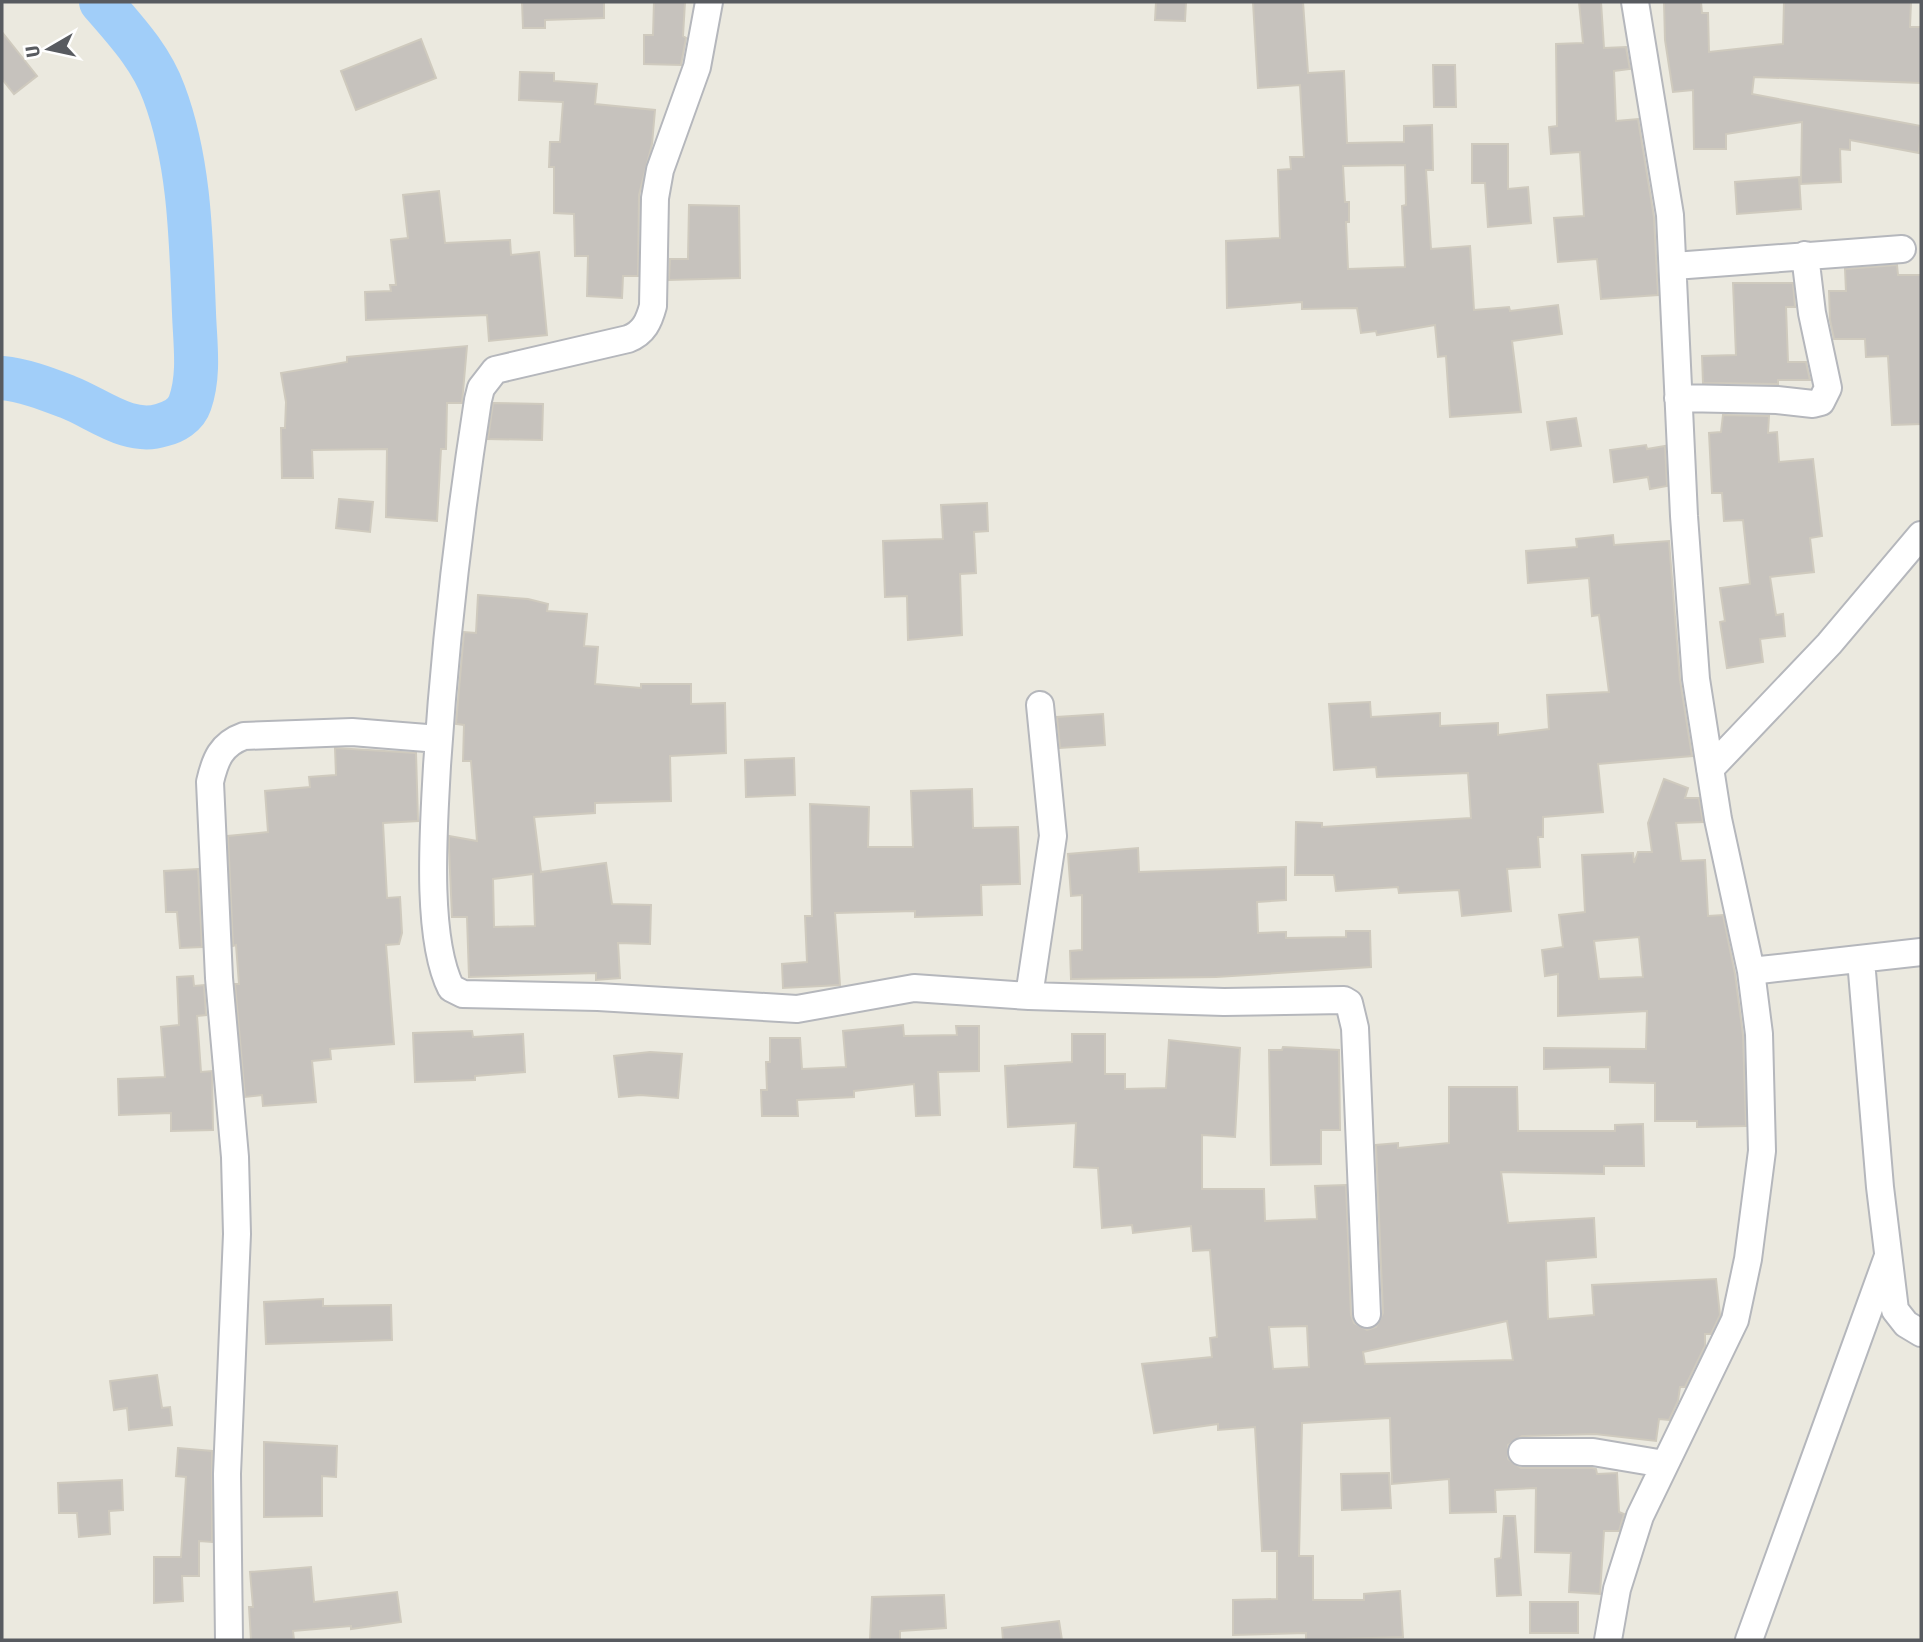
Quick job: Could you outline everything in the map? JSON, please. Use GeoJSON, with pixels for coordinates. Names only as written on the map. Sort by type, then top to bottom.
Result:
{"type":"FeatureCollection","features":[{"type":"Feature","properties":{"kind":"street"},"geometry":{"type":"LineString","coordinates":[[709,2],[697,66],[660,170],[655,198],[653,306],[649,320],[637,336],[628,339],[495,370],[481,388],[455,552],[439,739],[433,869],[440,948],[451,988],[463,993],[598,997],[797,1009],[915,988],[1029,996],[1224,1002],[1324,998],[1349,1003],[1354,1028],[1367,1314]]}},
{"type":"Feature","properties":{"kind":"street"},"geometry":{"type":"LineString","coordinates":[[1608,1640],[1629,1546],[1664,1464],[1735,1320],[1748,1259],[1762,1151],[1759,1034],[1751,971],[1718,818],[1696,679],[1678,398],[1671,215],[1635,2]]}},
{"type":"Feature","properties":{"kind":"street"},"geometry":{"type":"LineString","coordinates":[[1674,266],[1902,249]]}},
{"type":"Feature","properties":{"kind":"street"},"geometry":{"type":"LineString","coordinates":[[1678,398],[1777,400],[1813,404],[1821,402],[1828,388],[1812,313],[1805,256]]}},
{"type":"Feature","properties":{"kind":"street"},"geometry":{"type":"LineString","coordinates":[[1710,769],[1829,644],[1921,535]]}},
{"type":"Feature","properties":{"kind":"street"},"geometry":{"type":"LineString","coordinates":[[1029,996],[1053,836],[1040,705]]}},
{"type":"Feature","properties":{"kind":"street"},"geometry":{"type":"LineString","coordinates":[[229,1640],[227,1474],[236,1221],[235,1157],[219,978],[211,782],[214,766],[220,752],[232,740],[244,736],[352,732],[439,739]]}},
{"type":"Feature","properties":{"kind":"street"},"geometry":{"type":"LineString","coordinates":[[1751,971],[1921,952]]}},
{"type":"Feature","properties":{"kind":"street"},"geometry":{"type":"LineString","coordinates":[[1861,960],[1895,1310],[1906,1325],[1921,1333]]}},
{"type":"Feature","properties":{"kind":"street"},"geometry":{"type":"LineString","coordinates":[[1749,1640],[1888,1256]]}},
{"type":"Feature","properties":{"kind":"street"},"geometry":{"type":"LineString","coordinates":[[1522,1452],[1593,1452],[1664,1464]]}},
{"type":"Feature","properties":{"kind":"building"},"geometry":{"type":"Polygon","coordinates":[[[522,2],[604,2],[604,18],[545,20],[545,28],[523,28],[522,2]]]}},
{"type":"Feature","properties":{"kind":"building"},"geometry":{"type":"Polygon","coordinates":[[[654,2],[685,2],[683,36],[686,38],[681,65],[644,64],[644,35],[653,35],[654,2]]]}},
{"type":"Feature","properties":{"kind":"building"},"geometry":{"type":"Polygon","coordinates":[[[1156,2],[1186,2],[1185,21],[1155,20],[1156,2]]]}},
{"type":"Feature","properties":{"kind":"building"},"geometry":{"type":"Polygon","coordinates":[[[1253,2],[1303,2],[1308,73],[1344,71],[1347,143],[1404,142],[1404,126],[1432,125],[1433,170],[1426,170],[1431,249],[1470,246],[1474,310],[1509,307],[1510,311],[1558,305],[1562,334],[1512,341],[1521,412],[1450,417],[1446,356],[1438,357],[1435,325],[1377,335],[1376,331],[1361,333],[1357,308],[1302,309],[1302,302],[1227,308],[1226,241],[1280,238],[1278,170],[1291,169],[1290,157],[1304,157],[1300,85],[1258,88],[1253,2]],[[1405,165],[1343,166],[1345,202],[1349,202],[1349,222],[1346,222],[1348,269],[1405,267],[1402,206],[1406,205],[1405,165]]]}},
{"type":"Feature","properties":{"kind":"building"},"geometry":{"type":"Polygon","coordinates":[[[1579,2],[1601,2],[1604,48],[1626,47],[1630,69],[1614,71],[1616,121],[1638,119],[1654,217],[1658,295],[1601,299],[1597,259],[1558,262],[1554,218],[1584,216],[1580,152],[1551,154],[1549,127],[1557,126],[1556,44],[1583,43],[1579,2]]]}},
{"type":"Feature","properties":{"kind":"building"},"geometry":{"type":"Polygon","coordinates":[[[1664,2],[1701,2],[1702,13],[1708,13],[1709,52],[1783,44],[1784,2],[1911,2],[1910,27],[1921,27],[1921,83],[1754,77],[1752,94],[1921,126],[1919,153],[1850,140],[1850,150],[1840,149],[1841,182],[1801,184],[1802,122],[1726,134],[1726,149],[1694,149],[1693,90],[1673,92],[1665,40],[1664,2]]]}},
{"type":"Feature","properties":{"kind":"building"},"geometry":{"type":"Polygon","coordinates":[[[2,32],[37,76],[14,94],[2,79],[2,32]]]}},
{"type":"Feature","properties":{"kind":"building"},"geometry":{"type":"Polygon","coordinates":[[[421,39],[436,78],[356,110],[341,71],[421,39]]]}},
{"type":"Feature","properties":{"kind":"building"},"geometry":{"type":"Polygon","coordinates":[[[1433,65],[1455,65],[1456,107],[1434,107],[1433,65]]]}},
{"type":"Feature","properties":{"kind":"building"},"geometry":{"type":"Polygon","coordinates":[[[520,72],[554,73],[554,81],[597,84],[595,104],[655,110],[652,144],[639,195],[638,276],[623,276],[622,298],[587,296],[588,256],[575,256],[574,214],[554,213],[554,167],[549,167],[550,142],[560,142],[563,102],[519,100],[520,72]]]}},
{"type":"Feature","properties":{"kind":"building"},"geometry":{"type":"Polygon","coordinates":[[[1472,144],[1508,144],[1508,189],[1528,187],[1531,223],[1488,227],[1485,183],[1472,183],[1472,144]]]}},
{"type":"Feature","properties":{"kind":"building"},"geometry":{"type":"Polygon","coordinates":[[[1799,177],[1801,209],[1737,214],[1735,182],[1799,177]]]}},
{"type":"Feature","properties":{"kind":"building"},"geometry":{"type":"Polygon","coordinates":[[[439,191],[445,243],[510,240],[511,255],[539,252],[547,335],[489,341],[487,315],[366,320],[365,292],[391,291],[390,285],[396,285],[391,240],[408,238],[403,195],[439,191]]]}},
{"type":"Feature","properties":{"kind":"building"},"geometry":{"type":"Polygon","coordinates":[[[689,205],[739,206],[740,278],[669,280],[670,259],[688,259],[689,205]]]}},
{"type":"Feature","properties":{"kind":"building"},"geometry":{"type":"Polygon","coordinates":[[[1897,265],[1898,275],[1921,275],[1921,424],[1892,425],[1888,356],[1866,357],[1865,339],[1834,339],[1830,320],[1829,291],[1846,291],[1845,269],[1897,265]]]}},
{"type":"Feature","properties":{"kind":"building"},"geometry":{"type":"Polygon","coordinates":[[[1733,283],[1793,283],[1795,307],[1786,307],[1788,362],[1806,362],[1810,380],[1778,380],[1778,384],[1703,383],[1702,356],[1736,355],[1733,283]]]}},
{"type":"Feature","properties":{"kind":"building"},"geometry":{"type":"Polygon","coordinates":[[[467,346],[462,403],[447,403],[446,449],[441,449],[437,521],[386,517],[387,449],[312,450],[313,478],[282,478],[281,428],[285,428],[286,402],[281,373],[347,362],[347,357],[467,346]]]}},
{"type":"Feature","properties":{"kind":"building"},"geometry":{"type":"Polygon","coordinates":[[[493,403],[543,404],[542,440],[488,439],[493,403]]]}},
{"type":"Feature","properties":{"kind":"building"},"geometry":{"type":"Polygon","coordinates":[[[1723,415],[1769,416],[1768,433],[1777,432],[1779,462],[1813,459],[1822,536],[1810,538],[1814,572],[1770,577],[1776,615],[1783,614],[1785,636],[1760,639],[1763,662],[1727,668],[1720,622],[1725,621],[1720,588],[1750,584],[1743,520],[1724,521],[1722,493],[1712,493],[1709,433],[1721,432],[1723,415]]]}},
{"type":"Feature","properties":{"kind":"building"},"geometry":{"type":"Polygon","coordinates":[[[1576,418],[1581,446],[1551,450],[1547,422],[1576,418]]]}},
{"type":"Feature","properties":{"kind":"building"},"geometry":{"type":"Polygon","coordinates":[[[1646,445],[1647,449],[1665,446],[1667,486],[1650,489],[1648,477],[1614,482],[1610,450],[1646,445]]]}},
{"type":"Feature","properties":{"kind":"building"},"geometry":{"type":"Polygon","coordinates":[[[339,499],[373,502],[370,532],[336,528],[339,499]]]}},
{"type":"Feature","properties":{"kind":"building"},"geometry":{"type":"Polygon","coordinates":[[[987,503],[988,531],[974,532],[976,573],[960,574],[962,635],[908,640],[907,596],[885,597],[883,541],[943,539],[941,505],[987,503]]]}},
{"type":"Feature","properties":{"kind":"building"},"geometry":{"type":"Polygon","coordinates":[[[1613,535],[1614,545],[1669,541],[1680,680],[1692,756],[1598,764],[1603,812],[1543,817],[1543,837],[1538,837],[1540,867],[1507,869],[1511,911],[1462,916],[1459,890],[1399,893],[1398,887],[1336,891],[1334,875],[1295,875],[1296,822],[1322,823],[1322,827],[1471,818],[1468,773],[1377,777],[1376,767],[1334,770],[1329,704],[1370,702],[1371,717],[1440,713],[1440,726],[1498,723],[1498,735],[1549,729],[1547,695],[1609,692],[1599,615],[1592,616],[1589,578],[1528,583],[1526,551],[1577,547],[1576,539],[1613,535]]]}},
{"type":"Feature","properties":{"kind":"building"},"geometry":{"type":"Polygon","coordinates":[[[478,595],[528,599],[548,604],[547,611],[587,614],[584,646],[598,647],[595,684],[641,688],[641,684],[691,684],[691,704],[725,703],[726,753],[670,756],[671,801],[595,803],[595,813],[534,817],[541,872],[606,863],[612,904],[651,905],[650,944],[618,943],[620,978],[596,980],[596,973],[469,977],[467,917],[452,917],[449,836],[477,841],[471,761],[463,761],[464,725],[456,724],[464,632],[476,633],[478,595]],[[533,874],[493,879],[494,927],[535,926],[533,874]]]}},
{"type":"Feature","properties":{"kind":"building"},"geometry":{"type":"Polygon","coordinates":[[[1103,714],[1105,745],[1060,748],[1057,717],[1103,714]]]}},
{"type":"Feature","properties":{"kind":"building"},"geometry":{"type":"Polygon","coordinates":[[[335,748],[416,753],[418,821],[383,823],[387,898],[400,897],[402,933],[399,944],[386,945],[394,1044],[330,1049],[331,1059],[312,1061],[316,1102],[263,1106],[262,1095],[245,1097],[235,984],[239,984],[236,945],[233,946],[228,836],[268,832],[265,791],[310,787],[309,777],[336,775],[335,748]]]}},
{"type":"Feature","properties":{"kind":"building"},"geometry":{"type":"Polygon","coordinates":[[[794,758],[795,795],[746,797],[745,760],[794,758]]]}},
{"type":"Feature","properties":{"kind":"building"},"geometry":{"type":"Polygon","coordinates":[[[1664,779],[1688,788],[1685,798],[1699,798],[1703,822],[1676,823],[1681,861],[1705,860],[1708,916],[1723,915],[1735,974],[1743,1035],[1746,1126],[1697,1127],[1697,1121],[1655,1121],[1655,1083],[1610,1082],[1610,1067],[1544,1069],[1544,1048],[1646,1049],[1647,1011],[1558,1016],[1558,974],[1545,976],[1542,950],[1563,947],[1559,915],[1585,912],[1582,855],[1633,853],[1634,863],[1638,852],[1652,852],[1648,823],[1664,779]],[[1639,937],[1594,941],[1599,979],[1643,977],[1639,937]]]}},
{"type":"Feature","properties":{"kind":"building"},"geometry":{"type":"Polygon","coordinates":[[[972,789],[973,828],[1018,827],[1020,884],[981,885],[982,915],[915,917],[915,911],[835,913],[840,985],[783,988],[782,964],[807,962],[805,916],[812,916],[810,804],[869,807],[868,847],[913,847],[911,791],[972,789]]]}},
{"type":"Feature","properties":{"kind":"building"},"geometry":{"type":"Polygon","coordinates":[[[1138,848],[1139,872],[1286,867],[1286,900],[1257,902],[1258,933],[1286,932],[1286,938],[1346,937],[1346,931],[1370,931],[1371,967],[1216,977],[1071,979],[1070,951],[1082,950],[1082,895],[1071,896],[1068,854],[1138,848]]]}},
{"type":"Feature","properties":{"kind":"building"},"geometry":{"type":"Polygon","coordinates":[[[198,869],[202,947],[180,948],[177,912],[166,912],[164,871],[198,869]]]}},
{"type":"Feature","properties":{"kind":"building"},"geometry":{"type":"Polygon","coordinates":[[[193,976],[194,986],[204,985],[206,1015],[197,1016],[201,1072],[212,1071],[213,1130],[171,1131],[171,1113],[119,1115],[118,1079],[165,1077],[161,1027],[179,1025],[177,977],[193,976]]]}},
{"type":"Feature","properties":{"kind":"building"},"geometry":{"type":"Polygon","coordinates":[[[903,1025],[904,1036],[957,1035],[956,1026],[979,1026],[979,1071],[938,1072],[940,1115],[916,1116],[914,1084],[854,1091],[854,1097],[797,1100],[798,1116],[762,1116],[761,1090],[767,1090],[766,1062],[770,1062],[770,1038],[800,1038],[802,1069],[846,1067],[843,1031],[903,1025]]]}},
{"type":"Feature","properties":{"kind":"building"},"geometry":{"type":"Polygon","coordinates":[[[472,1031],[473,1037],[523,1034],[525,1072],[475,1076],[475,1080],[415,1082],[413,1033],[472,1031]]]}},
{"type":"Feature","properties":{"kind":"building"},"geometry":{"type":"Polygon","coordinates":[[[1072,1034],[1105,1034],[1105,1074],[1125,1074],[1125,1089],[1166,1088],[1169,1040],[1240,1048],[1235,1137],[1202,1135],[1202,1189],[1264,1189],[1265,1221],[1317,1219],[1315,1186],[1346,1185],[1351,1315],[1354,1323],[1367,1330],[1376,1327],[1383,1313],[1376,1145],[1398,1143],[1398,1148],[1449,1143],[1449,1087],[1517,1087],[1518,1131],[1615,1131],[1615,1125],[1643,1124],[1644,1166],[1604,1166],[1604,1174],[1501,1172],[1508,1223],[1594,1218],[1596,1257],[1546,1261],[1548,1319],[1594,1315],[1592,1285],[1716,1279],[1720,1315],[1711,1334],[1705,1334],[1705,1346],[1685,1387],[1680,1387],[1678,1401],[1669,1420],[1659,1419],[1656,1441],[1595,1434],[1522,1436],[1508,1445],[1508,1459],[1521,1468],[1592,1468],[1596,1469],[1597,1474],[1617,1473],[1619,1512],[1624,1514],[1619,1531],[1604,1531],[1600,1594],[1569,1592],[1571,1553],[1535,1552],[1536,1488],[1495,1490],[1496,1512],[1450,1513],[1449,1479],[1392,1484],[1390,1418],[1302,1423],[1299,1556],[1313,1556],[1313,1600],[1364,1600],[1364,1594],[1400,1591],[1403,1637],[1306,1640],[1306,1633],[1233,1635],[1233,1600],[1277,1599],[1277,1551],[1262,1551],[1255,1427],[1218,1430],[1218,1424],[1154,1433],[1142,1364],[1212,1357],[1210,1338],[1217,1337],[1210,1250],[1193,1251],[1191,1226],[1133,1233],[1132,1225],[1102,1228],[1098,1168],[1074,1167],[1076,1123],[1008,1127],[1005,1066],[1072,1062],[1072,1034]],[[1507,1321],[1363,1352],[1365,1364],[1513,1360],[1507,1321]],[[1307,1326],[1269,1327],[1273,1369],[1309,1367],[1307,1326]]]}},
{"type":"Feature","properties":{"kind":"building"},"geometry":{"type":"Polygon","coordinates":[[[1283,1047],[1339,1050],[1340,1130],[1321,1130],[1321,1164],[1271,1165],[1269,1050],[1282,1050],[1283,1047]]]}},
{"type":"Feature","properties":{"kind":"building"},"geometry":{"type":"Polygon","coordinates":[[[650,1052],[682,1054],[678,1098],[640,1095],[619,1097],[614,1056],[650,1052]]]}},
{"type":"Feature","properties":{"kind":"building"},"geometry":{"type":"Polygon","coordinates":[[[323,1299],[323,1306],[391,1305],[392,1340],[266,1344],[264,1302],[323,1299]]]}},
{"type":"Feature","properties":{"kind":"building"},"geometry":{"type":"Polygon","coordinates":[[[157,1375],[162,1408],[170,1407],[172,1425],[129,1430],[127,1408],[114,1410],[110,1381],[157,1375]]]}},
{"type":"Feature","properties":{"kind":"building"},"geometry":{"type":"Polygon","coordinates":[[[264,1442],[337,1446],[336,1477],[322,1476],[322,1516],[264,1517],[264,1442]]]}},
{"type":"Feature","properties":{"kind":"building"},"geometry":{"type":"Polygon","coordinates":[[[178,1448],[212,1451],[212,1542],[199,1541],[199,1576],[182,1576],[183,1601],[154,1603],[154,1557],[181,1557],[186,1477],[176,1476],[178,1448]]]}},
{"type":"Feature","properties":{"kind":"building"},"geometry":{"type":"Polygon","coordinates":[[[1389,1473],[1391,1508],[1342,1510],[1341,1474],[1389,1473]]]}},
{"type":"Feature","properties":{"kind":"building"},"geometry":{"type":"Polygon","coordinates":[[[122,1480],[123,1510],[109,1511],[110,1534],[79,1537],[77,1513],[59,1513],[58,1483],[122,1480]]]}},
{"type":"Feature","properties":{"kind":"building"},"geometry":{"type":"Polygon","coordinates":[[[1504,1516],[1515,1516],[1521,1595],[1497,1596],[1495,1559],[1501,1558],[1504,1516]]]}},
{"type":"Feature","properties":{"kind":"building"},"geometry":{"type":"Polygon","coordinates":[[[311,1567],[314,1602],[397,1592],[401,1622],[351,1629],[351,1626],[293,1631],[294,1640],[251,1640],[249,1607],[253,1607],[250,1572],[311,1567]]]}},
{"type":"Feature","properties":{"kind":"building"},"geometry":{"type":"Polygon","coordinates":[[[944,1595],[946,1628],[900,1631],[900,1640],[870,1640],[872,1597],[944,1595]]]}},
{"type":"Feature","properties":{"kind":"building"},"geometry":{"type":"Polygon","coordinates":[[[1530,1602],[1578,1602],[1578,1633],[1530,1633],[1530,1602]]]}},
{"type":"Feature","properties":{"kind":"building"},"geometry":{"type":"Polygon","coordinates":[[[1059,1621],[1062,1640],[1003,1640],[1002,1628],[1059,1621]]]}},
{"type":"Feature","properties":{"kind":"waterway"},"geometry":{"type":"LineString","coordinates":[[2,378],[52,391],[137,427],[150,427],[175,420],[188,407],[193,392],[196,358],[188,202],[173,119],[152,68],[137,44],[101,2]]}}]}
